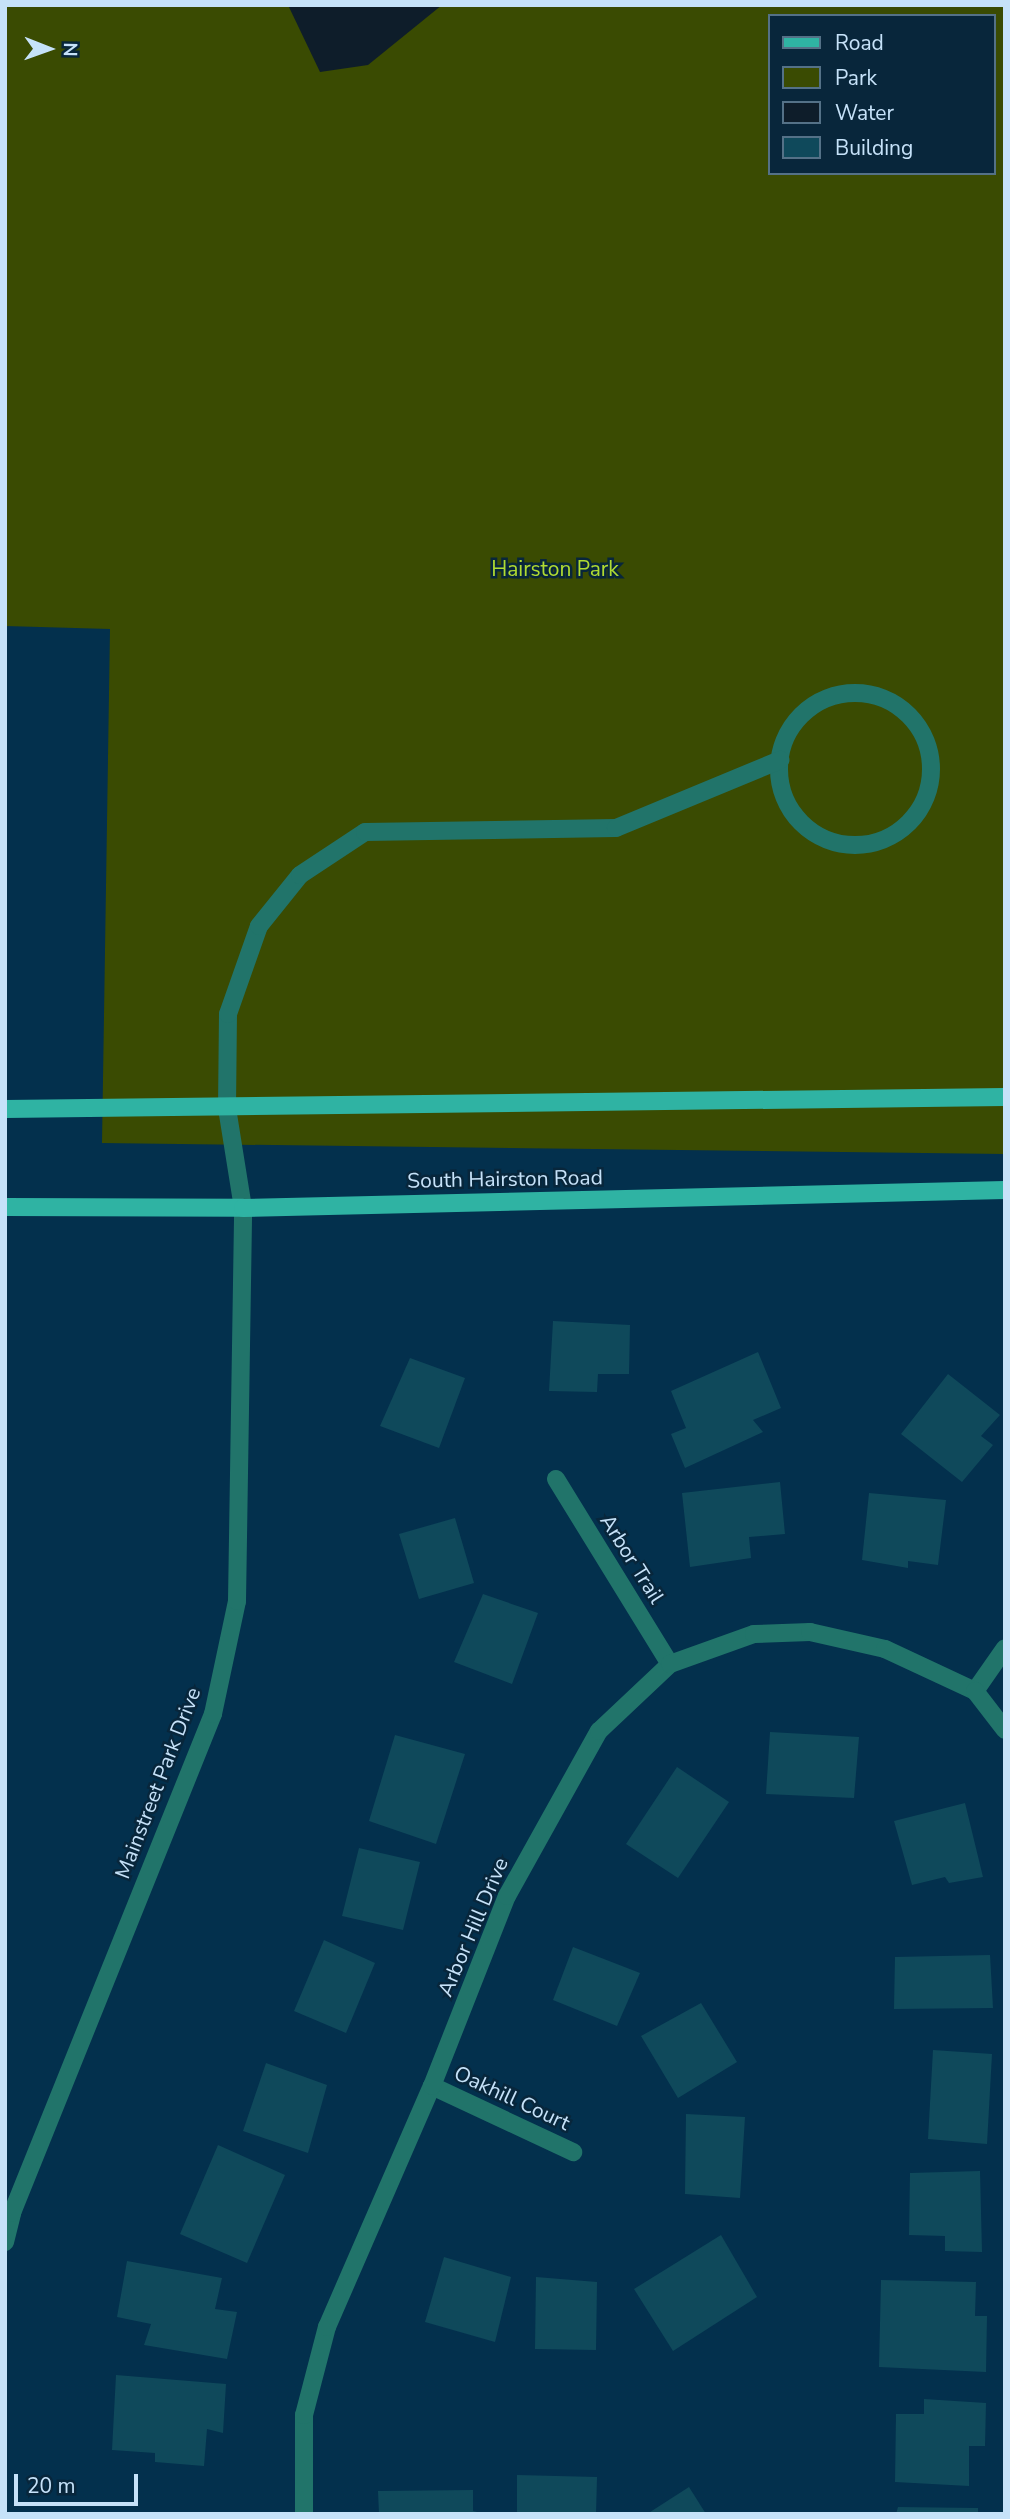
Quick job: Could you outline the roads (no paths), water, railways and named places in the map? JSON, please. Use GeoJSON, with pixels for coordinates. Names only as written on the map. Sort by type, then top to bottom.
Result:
{"type":"FeatureCollection","features":[{"type":"Feature","properties":{"kind":"main road"},"geometry":{"type":"LineString","coordinates":[[5,1109],[1005,1097]]}},
{"type":"Feature","properties":{"kind":"main road","name":"South Hairston Road"},"geometry":{"type":"LineString","coordinates":[[5,1207],[243,1208],[1005,1191]]}},
{"type":"Feature","properties":{"kind":"street"},"geometry":{"type":"LineString","coordinates":[[853,692],[894,703],[911,717],[931,755],[931,777],[926,798],[899,831],[879,841],[837,843],[817,835],[788,803],[780,760],[796,721],[832,696],[853,692]]}},
{"type":"Feature","properties":{"kind":"street","name":"Mainstreet Park Drive"},"geometry":{"type":"LineString","coordinates":[[5,2242],[17,2201],[213,1714],[237,1601],[243,1208],[227,1108],[228,1014],[259,926],[300,874],[365,832],[616,828],[780,760]]}},
{"type":"Feature","properties":{"kind":"street","name":"Arbor Trail"},"geometry":{"type":"LineString","coordinates":[[556,1479],[670,1664]]}},
{"type":"Feature","properties":{"kind":"street","name":"Arbor Hill Drive"},"geometry":{"type":"LineString","coordinates":[[303,2514],[304,2415],[327,2327],[432,2086],[507,1896],[599,1731],[670,1664],[754,1634],[810,1632],[885,1649],[975,1691],[1005,1730]]}},
{"type":"Feature","properties":{"kind":"street"},"geometry":{"type":"LineString","coordinates":[[975,1691],[1005,1648]]}},
{"type":"Feature","properties":{"kind":"street","name":"Oakhill Court"},"geometry":{"type":"LineString","coordinates":[[432,2086],[573,2152]]}},
{"type":"Feature","properties":{"kind":"water"},"geometry":{"type":"Polygon","coordinates":[[[288,5],[442,5],[368,65],[320,72],[288,5]]]}},
{"type":"Feature","properties":{"kind":"park label","name":"Hairston Park"},"geometry":{"type":"Point","coordinates":[555,569]}}]}
